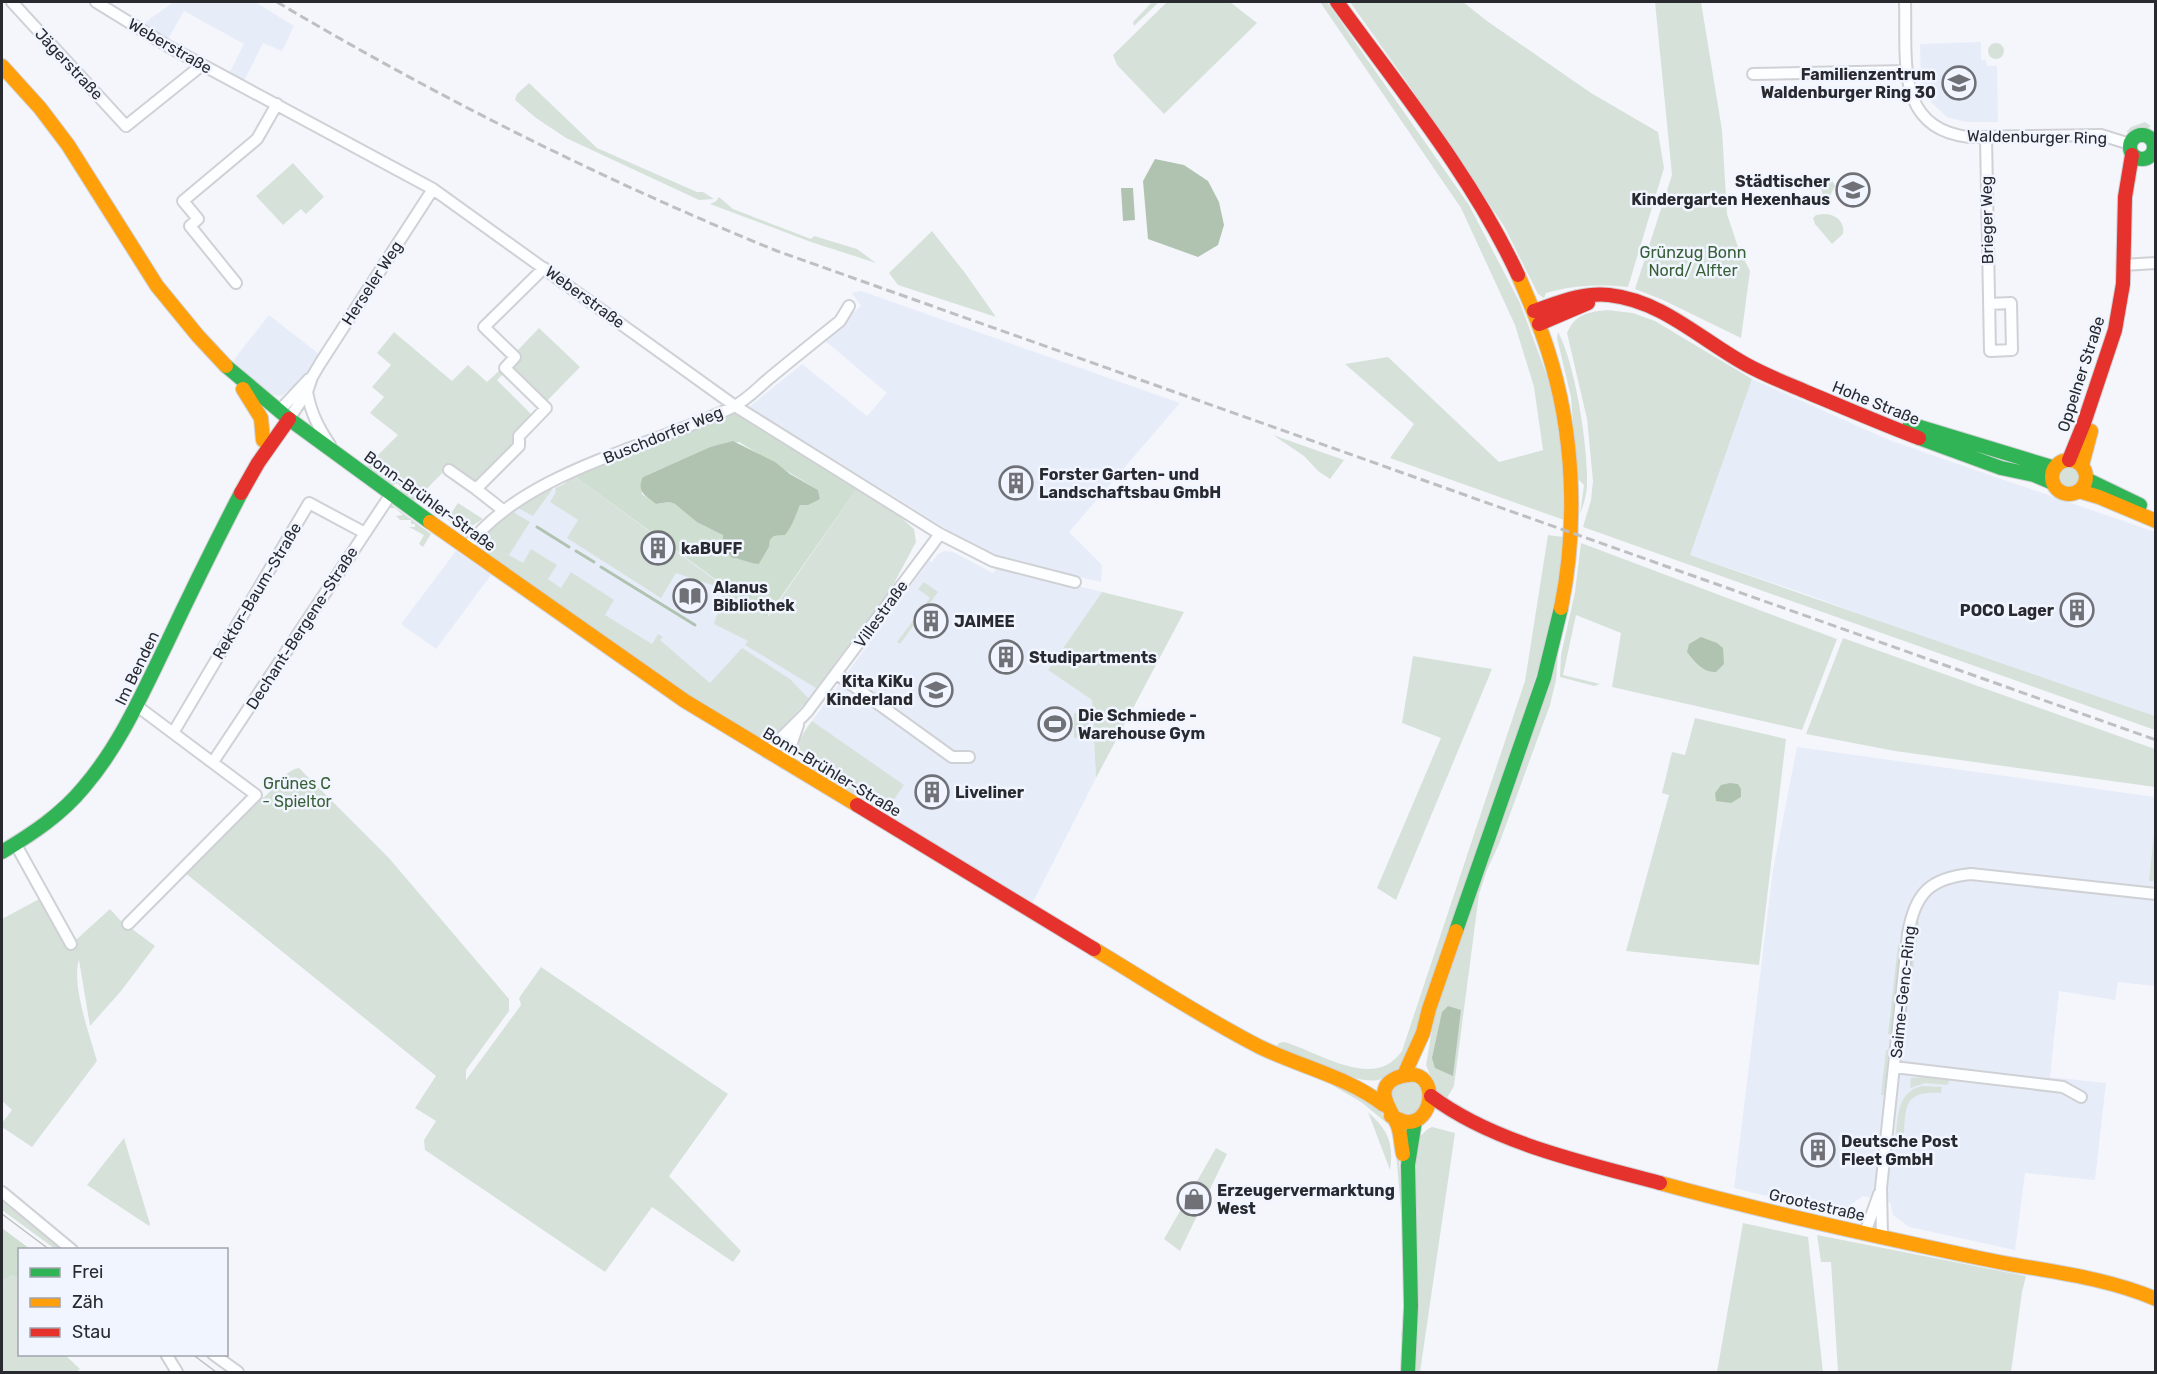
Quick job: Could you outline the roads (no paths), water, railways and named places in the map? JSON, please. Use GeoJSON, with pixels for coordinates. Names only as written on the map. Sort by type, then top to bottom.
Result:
{"type":"FeatureCollection","features":[{"type":"Feature","properties":{"kind":"street","name":"Jägerstraße"},"geometry":{"type":"LineString","coordinates":[[12,2],[126,126],[202,65]]}},
{"type":"Feature","properties":{"kind":"street","name":"Weberstraße"},"geometry":{"type":"LineString","coordinates":[[96,2],[141,31],[202,65],[433,189],[735,406],[940,534],[993,561],[1076,582]]}},
{"type":"Feature","properties":{"kind":"street"},"geometry":{"type":"LineString","coordinates":[[1337,2],[1466,183],[1500,240],[1536,317],[1563,407],[1569,453],[1570,532],[1565,587],[1552,646],[1536,699],[1429,1009],[1423,1033],[1404,1075]]}},
{"type":"Feature","properties":{"kind":"street","name":"Waldenburger Ring"},"geometry":{"type":"LineString","coordinates":[[1905,2],[1909,92],[1914,103],[1929,122],[1959,136],[2101,135],[2135,153]]}},
{"type":"Feature","properties":{"kind":"street","name":"Bonn-Brühler-Straße"},"geometry":{"type":"LineString","coordinates":[[2,66],[40,108],[68,145],[157,286],[231,372],[284,415],[466,548],[685,701],[1234,1033],[1282,1057],[1375,1096],[1388,1110]]}},
{"type":"Feature","properties":{"kind":"street"},"geometry":{"type":"LineString","coordinates":[[1753,74],[1907,70]]}},
{"type":"Feature","properties":{"kind":"street"},"geometry":{"type":"LineString","coordinates":[[236,283],[190,226],[198,219],[183,201],[257,139],[277,104]]}},
{"type":"Feature","properties":{"kind":"street","name":"Oppelner Straße"},"geometry":{"type":"LineString","coordinates":[[2075,462],[2084,423],[2115,330],[2127,265],[2125,197],[2137,135],[2152,135],[2152,154],[2135,153]]}},
{"type":"Feature","properties":{"kind":"street","name":"Brieger Weg"},"geometry":{"type":"LineString","coordinates":[[1986,137],[1989,304],[1990,351],[2012,351],[2011,303],[1989,304]]}},
{"type":"Feature","properties":{"kind":"street","name":"Herseler Weg"},"geometry":{"type":"LineString","coordinates":[[284,415],[312,377],[433,189]]}},
{"type":"Feature","properties":{"kind":"street"},"geometry":{"type":"LineString","coordinates":[[2127,265],[2156,263]]}},
{"type":"Feature","properties":{"kind":"street"},"geometry":{"type":"LineString","coordinates":[[476,489],[519,446],[519,436],[546,408],[505,368],[515,357],[484,327],[544,268]]}},
{"type":"Feature","properties":{"kind":"street","name":"Hohe Straße"},"geometry":{"type":"LineString","coordinates":[[1536,317],[1555,318],[1576,306],[1603,300],[1624,298],[1645,304],[1696,331],[1716,346],[1844,408],[1942,447],[2003,468],[2025,472],[2053,483]]}},
{"type":"Feature","properties":{"kind":"street","name":"Buschdorfer Weg"},"geometry":{"type":"LineString","coordinates":[[466,548],[478,532],[504,511],[572,471],[735,406],[840,321],[849,306]]}},
{"type":"Feature","properties":{"kind":"street","name":"Hohe Straße"},"geometry":{"type":"LineString","coordinates":[[1767,370],[1910,424],[2055,468]]}},
{"type":"Feature","properties":{"kind":"street"},"geometry":{"type":"LineString","coordinates":[[231,372],[262,416],[263,440]]}},
{"type":"Feature","properties":{"kind":"street","name":"Herseler Weg"},"geometry":{"type":"LineString","coordinates":[[284,415],[307,392],[312,377]]}},
{"type":"Feature","properties":{"kind":"street","name":"Bonn-Brühler-Straße"},"geometry":{"type":"LineString","coordinates":[[307,392],[311,412],[318,428],[336,453]]}},
{"type":"Feature","properties":{"kind":"street","name":"Im Benden"},"geometry":{"type":"LineString","coordinates":[[258,463],[263,440],[284,415]]}},
{"type":"Feature","properties":{"kind":"street","name":"Im Benden"},"geometry":{"type":"LineString","coordinates":[[2,852],[53,819],[87,785],[117,744],[210,555],[284,415]]}},
{"type":"Feature","properties":{"kind":"street"},"geometry":{"type":"LineString","coordinates":[[2083,485],[2085,469],[2075,462],[2063,461],[2055,468],[2052,475],[2053,483],[2058,490],[2066,493],[2083,485],[2115,492],[2156,511]]}},
{"type":"Feature","properties":{"kind":"street"},"geometry":{"type":"LineString","coordinates":[[449,470],[504,511]]}},
{"type":"Feature","properties":{"kind":"street"},"geometry":{"type":"LineString","coordinates":[[2083,485],[2127,510],[2156,521]]}},
{"type":"Feature","properties":{"kind":"street","name":"Dechant-Bergene-Straße"},"geometry":{"type":"LineString","coordinates":[[213,762],[391,494]]}},
{"type":"Feature","properties":{"kind":"street","name":"Rektor-Baum-Straße"},"geometry":{"type":"LineString","coordinates":[[173,734],[309,503],[365,532]]}},
{"type":"Feature","properties":{"kind":"street","name":"Villestraße"},"geometry":{"type":"LineString","coordinates":[[767,752],[799,722],[940,534]]}},
{"type":"Feature","properties":{"kind":"street"},"geometry":{"type":"LineString","coordinates":[[837,674],[952,757],[969,757]]}},
{"type":"Feature","properties":{"kind":"street"},"geometry":{"type":"LineString","coordinates":[[128,924],[256,795],[137,706]]}},
{"type":"Feature","properties":{"kind":"street","name":"Villestraße"},"geometry":{"type":"LineString","coordinates":[[786,763],[799,722]]}},
{"type":"Feature","properties":{"kind":"street"},"geometry":{"type":"LineString","coordinates":[[16,845],[71,944]]}},
{"type":"Feature","properties":{"kind":"street","name":"Saime-Genc-Ring"},"geometry":{"type":"LineString","coordinates":[[1882,1237],[1881,1188],[1911,919],[1915,904],[1934,885],[1950,876],[1971,874],[2156,894]]}},
{"type":"Feature","properties":{"kind":"street"},"geometry":{"type":"LineString","coordinates":[[1422,1080],[1423,1033]]}},
{"type":"Feature","properties":{"kind":"street"},"geometry":{"type":"LineString","coordinates":[[1894,1067],[2063,1087],[2080,1097]]}},
{"type":"Feature","properties":{"kind":"street"},"geometry":{"type":"LineString","coordinates":[[1388,1110],[1402,1122],[1418,1119],[1427,1112],[1431,1096],[1430,1090],[1416,1076],[1404,1075],[1395,1078],[1388,1085],[1384,1095],[1388,1110],[1398,1128],[1400,1146],[1407,1168]]}},
{"type":"Feature","properties":{"kind":"street","name":"Bonn-Brühler-Straße"},"geometry":{"type":"LineString","coordinates":[[1336,1078],[1388,1085]]}},
{"type":"Feature","properties":{"kind":"street","name":"Grootestraße"},"geometry":{"type":"LineString","coordinates":[[1431,1096],[1440,1104],[1475,1124]]}},
{"type":"Feature","properties":{"kind":"street","name":"Grootestraße"},"geometry":{"type":"LineString","coordinates":[[1418,1119],[1434,1116],[1475,1124],[1548,1151],[1716,1199],[1882,1237],[2094,1280],[2120,1286],[2156,1299]]}},
{"type":"Feature","properties":{"kind":"street"},"geometry":{"type":"LineString","coordinates":[[1408,1372],[1411,1280],[1407,1168],[1410,1141],[1418,1119]]}},
{"type":"Feature","properties":{"kind":"street","name":"Saime-Genc-Ring"},"geometry":{"type":"LineString","coordinates":[[1864,1233],[1881,1188]]}},
{"type":"Feature","properties":{"kind":"street"},"geometry":{"type":"LineString","coordinates":[[2,1192],[70,1248]]}},
{"type":"Feature","properties":{"kind":"street"},"geometry":{"type":"LineString","coordinates":[[167,1356],[177,1372]]}},
{"type":"Feature","properties":{"kind":"street"},"geometry":{"type":"LineString","coordinates":[[216,1356],[238,1372]]}},
{"type":"Feature","properties":{"kind":"waterway"},"geometry":{"type":"LineString","coordinates":[[537,527],[569,547]]}},
{"type":"Feature","properties":{"kind":"waterway"},"geometry":{"type":"LineString","coordinates":[[576,551],[594,562]]}},
{"type":"Feature","properties":{"kind":"waterway"},"geometry":{"type":"LineString","coordinates":[[601,567],[695,625]]}},
{"type":"Feature","properties":{"kind":"tram line"},"geometry":{"type":"LineString","coordinates":[[2,1214],[47,1248]]}},
{"type":"Feature","properties":{"kind":"tram line"},"geometry":{"type":"LineString","coordinates":[[195,1356],[216,1372]]}},
{"type":"Feature","properties":{"kind":"railway"},"geometry":{"type":"LineString","coordinates":[[277,2],[398,71],[522,136],[649,196],[777,251],[2156,740]]}},
{"type":"Feature","properties":{"kind":"place","name":"Familienzentrum Waldenburger Ring 30"},"geometry":{"type":"Point","coordinates":[1959,83]}},
{"type":"Feature","properties":{"kind":"place","name":"Städtischer Kindergarten Hexenhaus"},"geometry":{"type":"Point","coordinates":[1853,190]}},
{"type":"Feature","properties":{"kind":"place","name":"Forster Garten- und Landschaftsbau GmbH"},"geometry":{"type":"Point","coordinates":[1016,483]}},
{"type":"Feature","properties":{"kind":"place","name":"kaBUFF"},"geometry":{"type":"Point","coordinates":[658,548]}},
{"type":"Feature","properties":{"kind":"place","name":"Alanus Bibliothek"},"geometry":{"type":"Point","coordinates":[690,596]}},
{"type":"Feature","properties":{"kind":"place","name":"POCO Lager"},"geometry":{"type":"Point","coordinates":[2077,610]}},
{"type":"Feature","properties":{"kind":"place","name":"JAIMEE"},"geometry":{"type":"Point","coordinates":[931,621]}},
{"type":"Feature","properties":{"kind":"place","name":"Studipartments"},"geometry":{"type":"Point","coordinates":[1006,657]}},
{"type":"Feature","properties":{"kind":"place","name":"Kita KiKu Kinderland"},"geometry":{"type":"Point","coordinates":[936,690]}},
{"type":"Feature","properties":{"kind":"place","name":"Die Schmiede - Warehouse Gym"},"geometry":{"type":"Point","coordinates":[1055,724]}},
{"type":"Feature","properties":{"kind":"place","name":"Liveliner"},"geometry":{"type":"Point","coordinates":[932,792]}},
{"type":"Feature","properties":{"kind":"place","name":"Deutsche Post Fleet GmbH"},"geometry":{"type":"Point","coordinates":[1818,1150]}},
{"type":"Feature","properties":{"kind":"place","name":"Erzeugervermarktung West"},"geometry":{"type":"Point","coordinates":[1194,1199]}},
{"type":"Feature","properties":{"kind":"park label","name":"Grünzug Bonn Nord/ Alfter"},"geometry":{"type":"Point","coordinates":[1693,261]}},
{"type":"Feature","properties":{"kind":"park label","name":"Grünes C - Spieltor"},"geometry":{"type":"Point","coordinates":[297,792]}}]}
